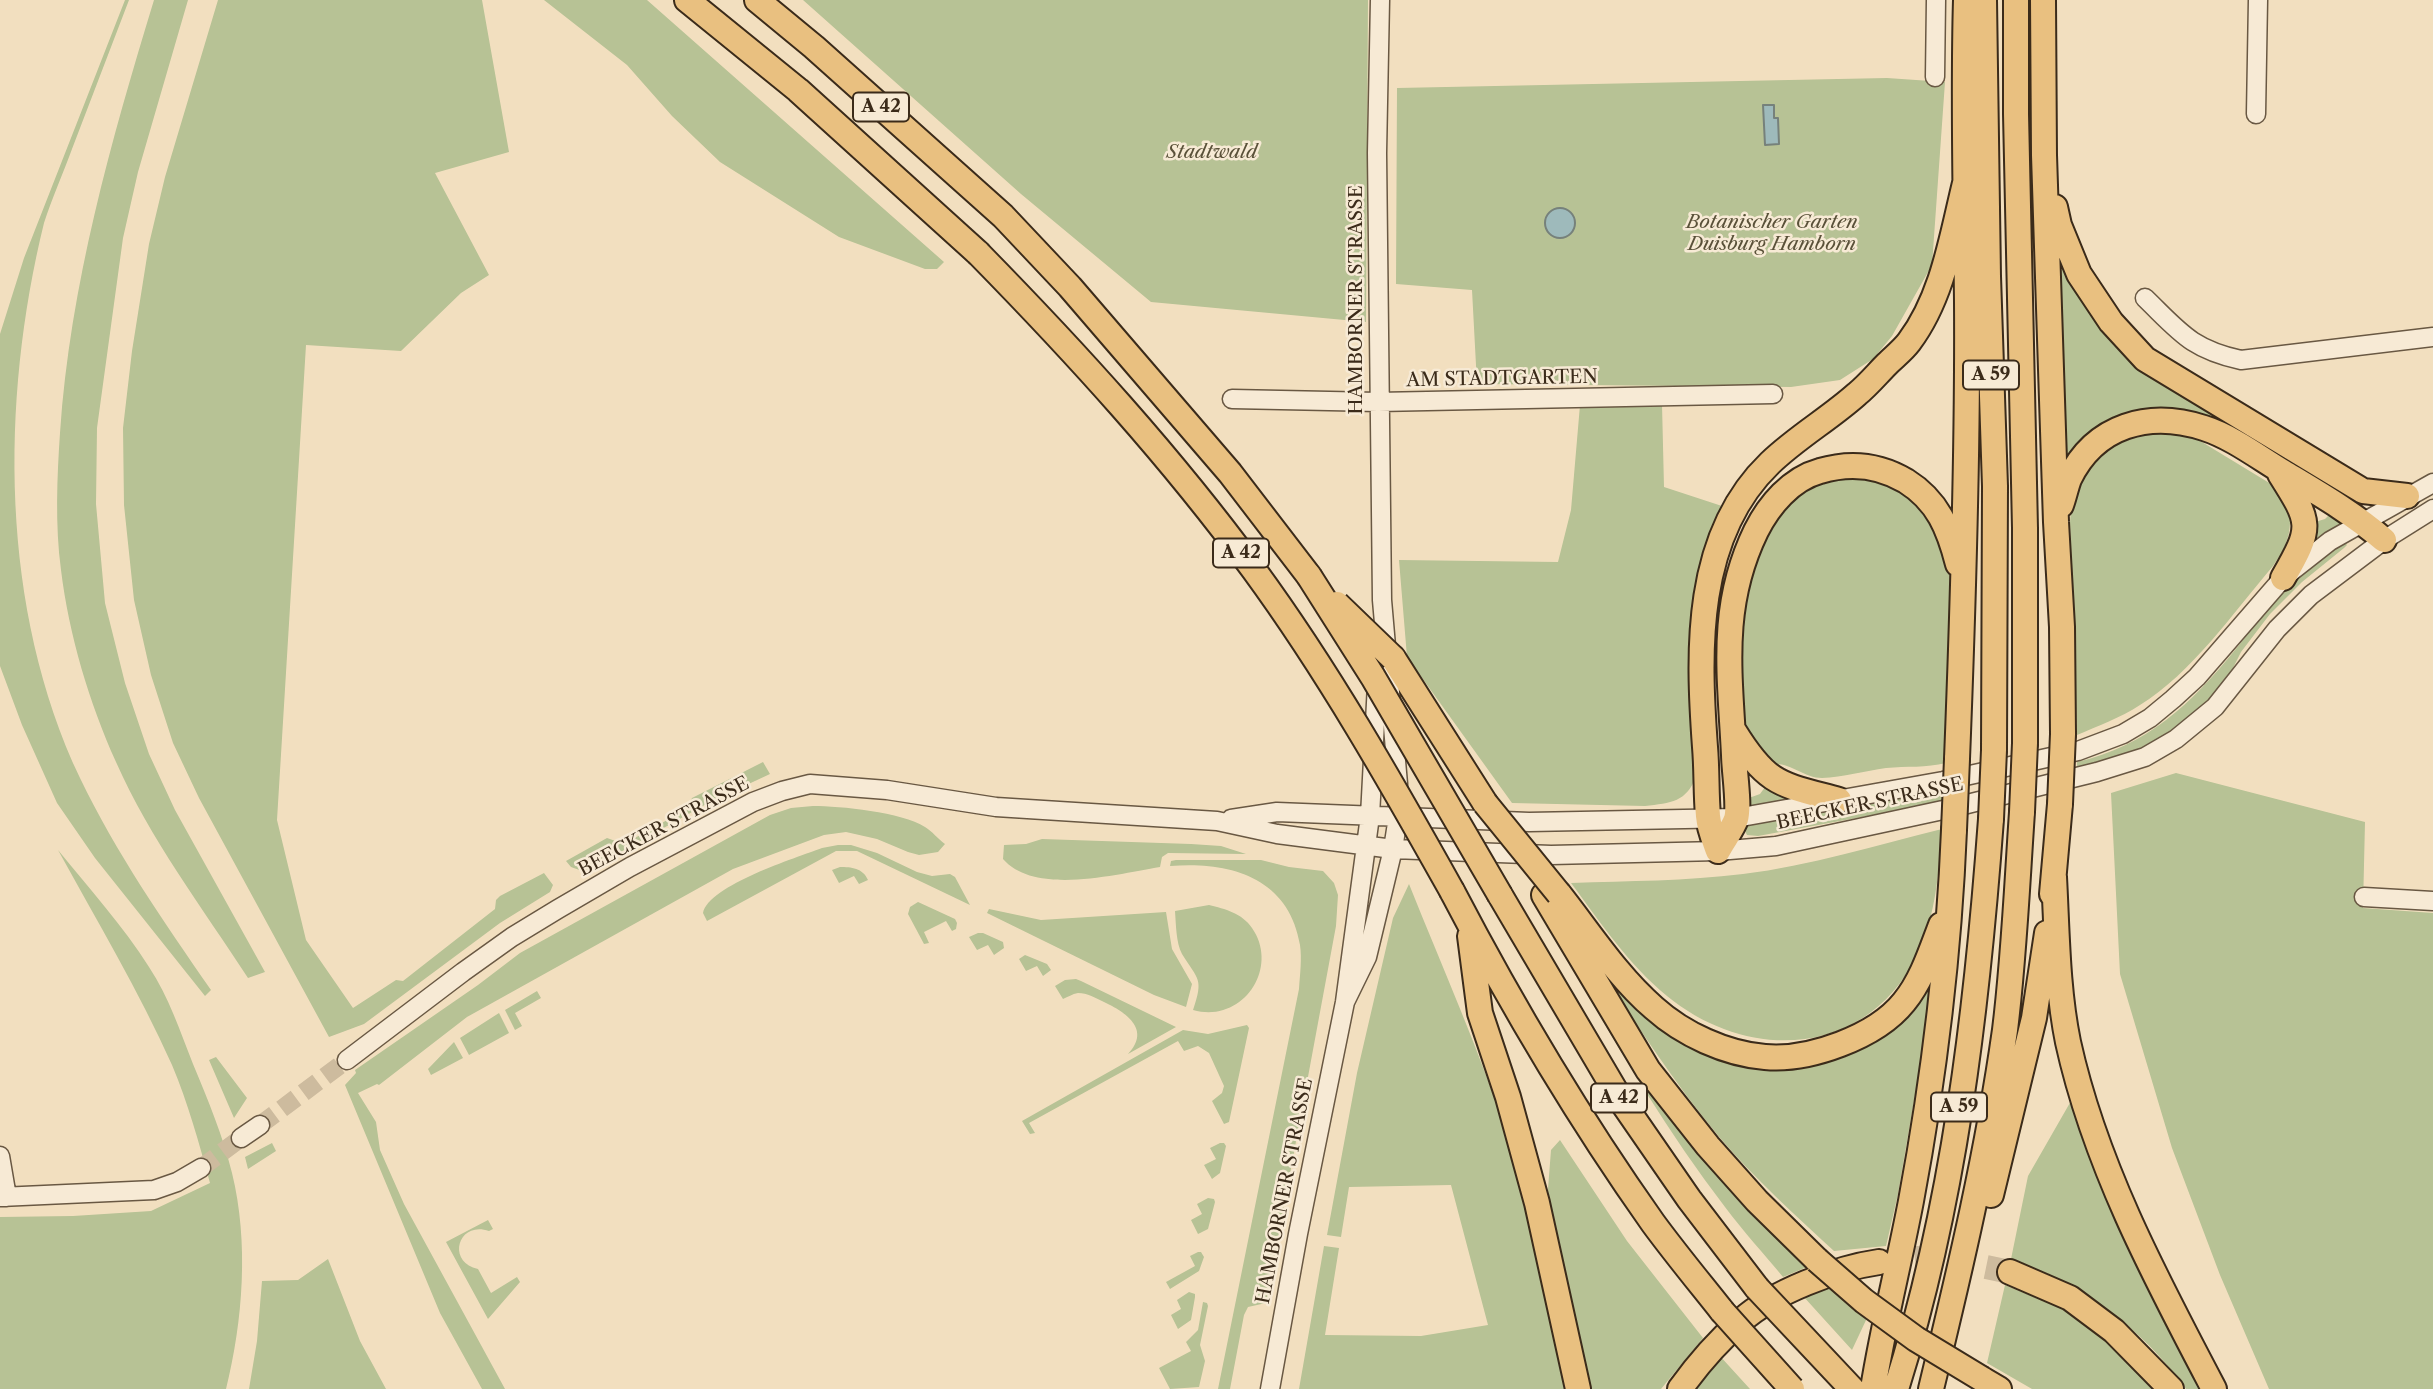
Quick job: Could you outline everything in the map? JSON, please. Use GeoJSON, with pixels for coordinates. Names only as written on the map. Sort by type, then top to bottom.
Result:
{"type":"FeatureCollection","features":[{"type":"Feature","properties":{"kind":"highway","name":"A 42"},"geometry":{"type":"LineString","coordinates":[[687,0],[798,90],[978,253],[1104,386],[1209,511],[1255,571],[1334,688],[1452,891],[1533,1039],[1587,1126],[1655,1225],[1722,1311],[1791,1389]]}},
{"type":"Feature","properties":{"kind":"highway","name":"A 42"},"geometry":{"type":"LineString","coordinates":[[757,0],[814,47],[1003,216],[1070,287],[1230,473],[1308,576],[1373,677],[1622,1102],[1689,1199],[1757,1288],[1850,1389]]}},
{"type":"Feature","properties":{"kind":"highway"},"geometry":{"type":"LineString","coordinates":[[1873,1389],[1911,1201],[1925,1115],[1939,1022],[1951,902],[1964,589],[1967,399],[1964,61],[1966,0]]}},
{"type":"Feature","properties":{"kind":"highway","name":"A 59"},"geometry":{"type":"LineString","coordinates":[[1896,1389],[1929,1263],[1951,1155],[1973,1016],[1991,819],[1994,750],[1995,486],[1988,276],[1984,0]]}},
{"type":"Feature","properties":{"kind":"highway","name":"A 59"},"geometry":{"type":"LineString","coordinates":[[1931,1389],[1989,1130],[2005,1027],[2022,812],[2025,743],[2025,528],[2016,0]]}},
{"type":"Feature","properties":{"kind":"highway"},"geometry":{"type":"LineString","coordinates":[[1950,1310],[1968,1283],[2034,1018],[2054,877],[2060,804],[2063,734],[2062,627],[2044,155],[2043,0]]}},
{"type":"Feature","properties":{"kind":"highway"},"geometry":{"type":"LineString","coordinates":[[2044,155],[2059,225],[2079,274],[2111,322],[2145,359],[2363,491],[2407,496]]}},
{"type":"Feature","properties":{"kind":"highway"},"geometry":{"type":"LineString","coordinates":[[1718,851],[1708,818],[1702,709],[1702,634],[1707,588],[1718,548],[1749,488],[1769,465],[1806,432],[1857,395],[1909,342],[1928,310],[1944,268],[1965,183]]}},
{"type":"Feature","properties":{"kind":"highway"},"geometry":{"type":"LineString","coordinates":[[2056,522],[2069,480],[2089,450],[2113,430],[2148,420],[2182,422],[2206,428],[2369,519]]}},
{"type":"Feature","properties":{"kind":"highway"},"geometry":{"type":"LineString","coordinates":[[1718,851],[1736,818],[1728,630],[1734,592],[1743,559],[1763,518],[1787,489],[1810,474],[1835,467],[1868,466],[1894,474],[1918,489],[1942,515],[1964,589]]}},
{"type":"Feature","properties":{"kind":"highway"},"geometry":{"type":"LineString","coordinates":[[2275,467],[2302,509],[2305,521],[2299,550],[2283,578]]}},
{"type":"Feature","properties":{"kind":"highway"},"geometry":{"type":"LineString","coordinates":[[2363,491],[2369,519],[2384,540]]}},
{"type":"Feature","properties":{"kind":"highway"},"geometry":{"type":"LineString","coordinates":[[1308,576],[1393,658],[1485,803],[1550,893],[1655,1009],[1689,1032],[1724,1049],[1766,1058],[1812,1053],[1847,1042],[1879,1024],[1903,1003],[1920,976],[1951,902]]}},
{"type":"Feature","properties":{"kind":"highway"},"geometry":{"type":"LineString","coordinates":[[1732,729],[1752,760],[1770,777],[1783,785],[1839,800]]}},
{"type":"Feature","properties":{"kind":"highway"},"geometry":{"type":"LineString","coordinates":[[2054,877],[2060,987],[2068,1040],[2082,1096],[2120,1200],[2214,1389]]}},
{"type":"Feature","properties":{"kind":"highway"},"geometry":{"type":"LineString","coordinates":[[1550,893],[1648,1070],[1708,1146],[1757,1201],[1817,1260],[1864,1301],[1895,1324],[1990,1384]]}},
{"type":"Feature","properties":{"kind":"highway"},"geometry":{"type":"LineString","coordinates":[[1468,921],[1480,1013],[1508,1097],[1537,1203],[1578,1389]]}},
{"type":"Feature","properties":{"kind":"highway"},"geometry":{"type":"LineString","coordinates":[[1680,1389],[1703,1359],[1742,1319],[1794,1288],[1856,1265],[1879,1262]]}},
{"type":"Feature","properties":{"kind":"highway"},"geometry":{"type":"LineString","coordinates":[[2010,1272],[2070,1298],[2114,1331],[2171,1389]]}},
{"type":"Feature","properties":{"kind":"highway"},"geometry":{"type":"LineString","coordinates":[[1850,1389],[1891,1296]]}},
{"type":"Feature","properties":{"kind":"street","name":"HAMBORNER STRASSE"},"geometry":{"type":"LineString","coordinates":[[1345,1002],[1367,957],[1398,817],[1398,785],[1382,600],[1377,153],[1380,0]]}},
{"type":"Feature","properties":{"kind":"street"},"geometry":{"type":"LineString","coordinates":[[1935,77],[1936,0]]}},
{"type":"Feature","properties":{"kind":"street"},"geometry":{"type":"LineString","coordinates":[[2256,114],[2258,0]]}},
{"type":"Feature","properties":{"kind":"street"},"geometry":{"type":"LineString","coordinates":[[2146,298],[2191,343],[2215,354],[2241,360],[2433,337]]}},
{"type":"Feature","properties":{"kind":"street","name":"AM STADTGARTEN"},"geometry":{"type":"LineString","coordinates":[[1232,399],[1378,402],[1773,394]]}},
{"type":"Feature","properties":{"kind":"street","name":"BEECKER STRASSE"},"geometry":{"type":"LineString","coordinates":[[1217,821],[1278,812],[1529,822],[1736,818],[1943,781],[2078,751],[2123,734],[2173,699],[2197,677],[2283,578],[2330,541],[2433,483]]}},
{"type":"Feature","properties":{"kind":"street","name":"BEECKER STRASSE"},"geometry":{"type":"LineString","coordinates":[[347,1060],[463,972],[535,923],[753,802],[810,784],[887,790],[996,807],[1217,821],[1277,834],[1393,849],[1551,855],[1718,851],[1776,846],[1943,810],[2097,772],[2145,757],[2176,739],[2215,706],[2277,629],[2312,595],[2384,540],[2433,509]]}},
{"type":"Feature","properties":{"kind":"street","name":"HAMBORNER STRASSE"},"geometry":{"type":"LineString","coordinates":[[1270,1389],[1345,1002],[1370,816],[1382,600]]}},
{"type":"Feature","properties":{"kind":"street"},"geometry":{"type":"LineString","coordinates":[[2364,897],[2433,901]]}},
{"type":"Feature","properties":{"kind":"street"},"geometry":{"type":"LineString","coordinates":[[241,1138],[260,1125]]}},
{"type":"Feature","properties":{"kind":"street"},"geometry":{"type":"LineString","coordinates":[[0,1156],[3,1197],[155,1190],[177,1182],[201,1168]]}},
{"type":"Feature","properties":{"kind":"green space"},"geometry":{"type":"Polygon","coordinates":[[[125,0],[129,0],[44,223],[30,291],[20,361],[15,433],[16,504],[22,575],[34,645],[54,713],[94,806],[141,887],[211,990],[205,996],[95,858],[57,803],[22,725],[0,666],[0,334],[24,258],[125,0]]]}},
{"type":"Feature","properties":{"kind":"green space"},"geometry":{"type":"Polygon","coordinates":[[[154,0],[188,0],[138,172],[123,238],[97,428],[96,504],[105,603],[125,683],[149,754],[175,810],[265,972],[248,978],[161,845],[116,762],[81,668],[69,619],[59,553],[59,450],[73,323],[108,160],[154,0]]]}},
{"type":"Feature","properties":{"kind":"green space"},"geometry":{"type":"Polygon","coordinates":[[[218,0],[482,0],[509,152],[435,173],[489,275],[461,293],[401,351],[306,345],[277,820],[306,940],[353,1008],[396,980],[403,981],[495,909],[496,900],[500,896],[544,873],[553,885],[550,892],[500,923],[364,1024],[329,1037],[199,798],[173,743],[151,675],[134,600],[124,505],[123,428],[132,351],[149,244],[165,177],[218,0]]]}},
{"type":"Feature","properties":{"kind":"green space"},"geometry":{"type":"Polygon","coordinates":[[[544,0],[647,0],[944,262],[937,269],[925,269],[839,237],[720,162],[672,116],[627,65],[544,0]]]}},
{"type":"Feature","properties":{"kind":"green space","name":"Stadtwald"},"geometry":{"type":"Polygon","coordinates":[[[803,0],[1368,0],[1366,322],[1151,302],[1021,194],[803,0]]]}},
{"type":"Feature","properties":{"kind":"green space","name":"Botanischer Garten Duisburg Hamborn"},"geometry":{"type":"Polygon","coordinates":[[[1887,78],[1945,82],[1932,265],[1892,336],[1873,359],[1840,380],[1791,387],[1477,384],[1472,290],[1396,284],[1397,88],[1887,78]]]}},
{"type":"Feature","properties":{"kind":"green space"},"geometry":{"type":"Polygon","coordinates":[[[2058,257],[2069,280],[2103,330],[2341,488],[2338,493],[2183,411],[2144,409],[2115,417],[2091,435],[2065,463],[2058,257]]]}},
{"type":"Feature","properties":{"kind":"green space"},"geometry":{"type":"Polygon","coordinates":[[[1662,404],[1664,487],[1725,507],[1696,776],[1683,796],[1663,804],[1645,806],[1512,803],[1407,657],[1399,560],[1558,562],[1571,510],[1580,405],[1662,404]]]}},
{"type":"Feature","properties":{"kind":"green space"},"geometry":{"type":"Polygon","coordinates":[[[2156,426],[2197,439],[2271,484],[2289,500],[2288,535],[2273,566],[2211,641],[2177,676],[2132,710],[2077,735],[2070,522],[2072,499],[2095,454],[2156,426]]]}},
{"type":"Feature","properties":{"kind":"green space"},"geometry":{"type":"Polygon","coordinates":[[[1866,472],[1914,493],[1949,555],[1952,588],[1946,763],[1886,768],[1822,778],[1810,776],[1788,766],[1776,764],[1771,769],[1762,762],[1741,719],[1737,643],[1743,594],[1772,523],[1794,495],[1815,481],[1866,472]]]}},
{"type":"Feature","properties":{"kind":"green space"},"geometry":{"type":"Polygon","coordinates":[[[2333,511],[2348,522],[2312,548],[2315,522],[2325,519],[2333,511]]]}},
{"type":"Feature","properties":{"kind":"green space"},"geometry":{"type":"Polygon","coordinates":[[[2344,541],[2347,545],[2344,548],[2302,582],[2270,614],[2241,652],[2228,678],[2208,701],[2168,735],[2140,752],[2077,770],[2077,762],[2102,755],[2146,734],[2184,705],[2242,642],[2288,583],[2344,541]]]}},
{"type":"Feature","properties":{"kind":"green space"},"geometry":{"type":"Polygon","coordinates":[[[763,762],[770,774],[710,802],[585,872],[571,867],[566,861],[607,838],[624,844],[687,809],[692,798],[763,762]]]}},
{"type":"Feature","properties":{"kind":"green space"},"geometry":{"type":"Polygon","coordinates":[[[2176,773],[2365,822],[2363,908],[2433,913],[2433,1389],[2269,1389],[2220,1275],[2172,1148],[2120,974],[2111,793],[2176,773]]]}},
{"type":"Feature","properties":{"kind":"green space"},"geometry":{"type":"Polygon","coordinates":[[[1768,783],[1794,799],[1747,806],[1746,799],[1760,794],[1768,783]]]}},
{"type":"Feature","properties":{"kind":"green space"},"geometry":{"type":"Polygon","coordinates":[[[1945,790],[1944,802],[1758,836],[1747,835],[1745,831],[1747,825],[1945,790]]]}},
{"type":"Feature","properties":{"kind":"green space"},"geometry":{"type":"Polygon","coordinates":[[[813,806],[902,817],[925,827],[945,844],[938,852],[919,855],[877,839],[846,832],[824,835],[733,869],[467,1017],[379,1085],[358,1093],[376,1122],[380,1150],[404,1204],[505,1389],[482,1389],[440,1313],[345,1085],[356,1073],[355,1070],[520,953],[770,815],[791,808],[813,806]]]}},
{"type":"Feature","properties":{"kind":"green space"},"geometry":{"type":"Polygon","coordinates":[[[1942,829],[1938,876],[1929,923],[1918,953],[1897,987],[1870,1013],[1839,1030],[1805,1039],[1770,1040],[1734,1033],[1700,1018],[1667,996],[1640,971],[1571,883],[1743,874],[1818,860],[1942,829]]]}},
{"type":"Feature","properties":{"kind":"green space"},"geometry":{"type":"Polygon","coordinates":[[[1042,839],[1221,846],[1246,854],[1168,853],[1162,857],[1160,867],[1077,880],[1035,877],[1017,870],[1003,859],[1004,845],[1026,844],[1042,839]]]}},
{"type":"Feature","properties":{"kind":"green space"},"geometry":{"type":"Polygon","coordinates":[[[838,845],[851,845],[877,853],[932,876],[950,874],[955,877],[970,905],[857,851],[836,851],[707,921],[703,913],[720,892],[793,858],[838,845]]]}},
{"type":"Feature","properties":{"kind":"green space"},"geometry":{"type":"Polygon","coordinates":[[[58,850],[117,922],[156,978],[174,1014],[224,1145],[237,1199],[242,1254],[240,1309],[226,1389],[0,1389],[0,1217],[151,1211],[210,1183],[172,1065],[132,983],[58,850]]]}},
{"type":"Feature","properties":{"kind":"green space"},"geometry":{"type":"Polygon","coordinates":[[[1261,860],[1323,871],[1334,883],[1338,895],[1336,926],[1266,1303],[1248,1307],[1244,1315],[1230,1389],[1218,1389],[1299,989],[1301,950],[1294,922],[1283,903],[1270,889],[1253,878],[1234,871],[1192,865],[1170,866],[1171,861],[1261,860]]]}},
{"type":"Feature","properties":{"kind":"green space"},"geometry":{"type":"Polygon","coordinates":[[[840,867],[860,871],[868,880],[859,884],[854,876],[839,883],[832,870],[840,867]]]}},
{"type":"Feature","properties":{"kind":"green space"},"geometry":{"type":"Polygon","coordinates":[[[1409,884],[1474,1044],[1509,1141],[1534,1233],[1568,1389],[1299,1389],[1324,1246],[1339,1248],[1325,1335],[1421,1336],[1488,1325],[1451,1185],[1349,1187],[1341,1237],[1327,1235],[1357,1073],[1393,918],[1409,884]]]}},
{"type":"Feature","properties":{"kind":"green space"},"geometry":{"type":"Polygon","coordinates":[[[918,902],[955,919],[956,929],[952,931],[946,921],[924,932],[929,943],[924,944],[908,914],[910,907],[918,902]]]}},
{"type":"Feature","properties":{"kind":"green space"},"geometry":{"type":"Polygon","coordinates":[[[1209,905],[1233,912],[1248,923],[1260,944],[1262,960],[1252,989],[1241,1001],[1227,1009],[1211,1012],[1193,1010],[1199,985],[1180,950],[1175,911],[1209,905]]]}},
{"type":"Feature","properties":{"kind":"green space"},"geometry":{"type":"Polygon","coordinates":[[[989,909],[1041,920],[1166,912],[1172,949],[1192,984],[1186,1007],[1154,995],[987,913],[989,909]]]}},
{"type":"Feature","properties":{"kind":"green space"},"geometry":{"type":"Polygon","coordinates":[[[978,933],[1003,942],[1004,948],[994,955],[988,945],[977,950],[969,937],[978,933]]]}},
{"type":"Feature","properties":{"kind":"green space"},"geometry":{"type":"Polygon","coordinates":[[[1025,955],[1047,964],[1051,970],[1043,976],[1037,966],[1026,971],[1019,959],[1025,955]]]}},
{"type":"Feature","properties":{"kind":"green space"},"geometry":{"type":"Polygon","coordinates":[[[1596,963],[1646,1016],[1812,1065],[1851,1054],[1886,1033],[1930,977],[1935,978],[1898,1194],[1886,1246],[1834,1251],[1775,1196],[1703,1117],[1655,1052],[1596,963]]]}},
{"type":"Feature","properties":{"kind":"green space"},"geometry":{"type":"Polygon","coordinates":[[[1578,972],[1741,1196],[1807,1267],[1783,1277],[1732,1216],[1646,1093],[1575,973],[1578,972]]]}},
{"type":"Feature","properties":{"kind":"green space"},"geometry":{"type":"Polygon","coordinates":[[[1076,979],[1176,1027],[1128,1054],[1137,1037],[1133,1022],[1095,997],[1076,993],[1063,999],[1055,986],[1065,980],[1076,979]]]}},
{"type":"Feature","properties":{"kind":"green space"},"geometry":{"type":"Polygon","coordinates":[[[537,991],[541,998],[515,1013],[522,1026],[515,1030],[505,1010],[537,991]]]}},
{"type":"Feature","properties":{"kind":"green space"},"geometry":{"type":"Polygon","coordinates":[[[499,1013],[509,1033],[469,1055],[460,1038],[499,1013]]]}},
{"type":"Feature","properties":{"kind":"green space"},"geometry":{"type":"Polygon","coordinates":[[[1247,1025],[1249,1028],[1229,1122],[1224,1124],[1212,1101],[1222,1093],[1224,1086],[1209,1053],[1198,1046],[1184,1051],[1178,1041],[1029,1123],[1035,1133],[1030,1134],[1022,1121],[1183,1030],[1208,1034],[1247,1025]]]}},
{"type":"Feature","properties":{"kind":"green space"},"geometry":{"type":"Polygon","coordinates":[[[454,1042],[463,1058],[431,1075],[428,1069],[454,1042]]]}},
{"type":"Feature","properties":{"kind":"green space"},"geometry":{"type":"Polygon","coordinates":[[[216,1057],[247,1098],[234,1118],[209,1060],[216,1057]]]}},
{"type":"Feature","properties":{"kind":"green space"},"geometry":{"type":"Polygon","coordinates":[[[2071,1101],[2108,1203],[2201,1389],[2186,1389],[2150,1346],[2108,1310],[2062,1281],[2011,1259],[2028,1176],[2071,1101]]]}},
{"type":"Feature","properties":{"kind":"green space"},"geometry":{"type":"Polygon","coordinates":[[[1560,1140],[1627,1241],[1703,1338],[1661,1389],[1587,1389],[1547,1202],[1551,1150],[1560,1140]]]}},
{"type":"Feature","properties":{"kind":"green space"},"geometry":{"type":"Polygon","coordinates":[[[272,1143],[276,1151],[248,1169],[245,1157],[272,1143]]]}},
{"type":"Feature","properties":{"kind":"green space"},"geometry":{"type":"Polygon","coordinates":[[[1220,1143],[1226,1146],[1220,1173],[1212,1179],[1204,1165],[1216,1159],[1210,1148],[1220,1143]]]}},
{"type":"Feature","properties":{"kind":"green space"},"geometry":{"type":"Polygon","coordinates":[[[1208,1198],[1214,1199],[1215,1202],[1208,1229],[1198,1234],[1191,1220],[1202,1214],[1197,1204],[1208,1198]]]}},
{"type":"Feature","properties":{"kind":"green space"},"geometry":{"type":"Polygon","coordinates":[[[488,1220],[493,1229],[478,1229],[463,1236],[459,1251],[462,1259],[478,1269],[491,1293],[517,1277],[520,1282],[488,1319],[446,1242],[488,1220]]]}},
{"type":"Feature","properties":{"kind":"green space"},"geometry":{"type":"Polygon","coordinates":[[[1198,1252],[1204,1257],[1199,1271],[1170,1289],[1166,1282],[1195,1266],[1190,1256],[1198,1252]]]}},
{"type":"Feature","properties":{"kind":"green space"},"geometry":{"type":"Polygon","coordinates":[[[328,1259],[360,1341],[386,1389],[249,1389],[257,1341],[262,1281],[298,1280],[328,1259]]]}},
{"type":"Feature","properties":{"kind":"green space"},"geometry":{"type":"Polygon","coordinates":[[[1827,1285],[1867,1318],[1852,1350],[1803,1296],[1827,1285]]]}},
{"type":"Feature","properties":{"kind":"green space"},"geometry":{"type":"Polygon","coordinates":[[[2005,1285],[2065,1310],[2107,1341],[2155,1389],[2032,1389],[1987,1363],[2005,1285]]]}},
{"type":"Feature","properties":{"kind":"green space"},"geometry":{"type":"Polygon","coordinates":[[[1189,1292],[1195,1294],[1191,1320],[1178,1329],[1171,1315],[1181,1309],[1177,1300],[1189,1292]]]}},
{"type":"Feature","properties":{"kind":"green space"},"geometry":{"type":"Polygon","coordinates":[[[1203,1302],[1208,1306],[1200,1345],[1205,1361],[1199,1387],[1170,1389],[1159,1368],[1191,1351],[1186,1342],[1198,1330],[1203,1302]]]}},
{"type":"Feature","properties":{"kind":"green space"},"geometry":{"type":"Polygon","coordinates":[[[1719,1355],[1750,1389],[1692,1389],[1719,1355]]]}},
{"type":"Feature","properties":{"kind":"water"},"geometry":{"type":"Polygon","coordinates":[[[1763,105],[1774,105],[1774,118],[1778,118],[1779,144],[1765,145],[1763,105]]]}},
{"type":"Feature","properties":{"kind":"water"},"geometry":{"type":"Polygon","coordinates":[[[1560,208],[1570,213],[1575,223],[1570,233],[1560,238],[1550,233],[1545,223],[1550,213],[1560,208]]]}},
{"type":"Feature","properties":{"kind":"tunnel"},"geometry":{"type":"LineString","coordinates":[[260,1125],[347,1060]]}},
{"type":"Feature","properties":{"kind":"tunnel"},"geometry":{"type":"LineString","coordinates":[[201,1168],[241,1138]]}},
{"type":"Feature","properties":{"kind":"tunnel"},"geometry":{"type":"LineString","coordinates":[[1879,1262],[1916,1258],[1966,1263],[2010,1272]]}}]}
